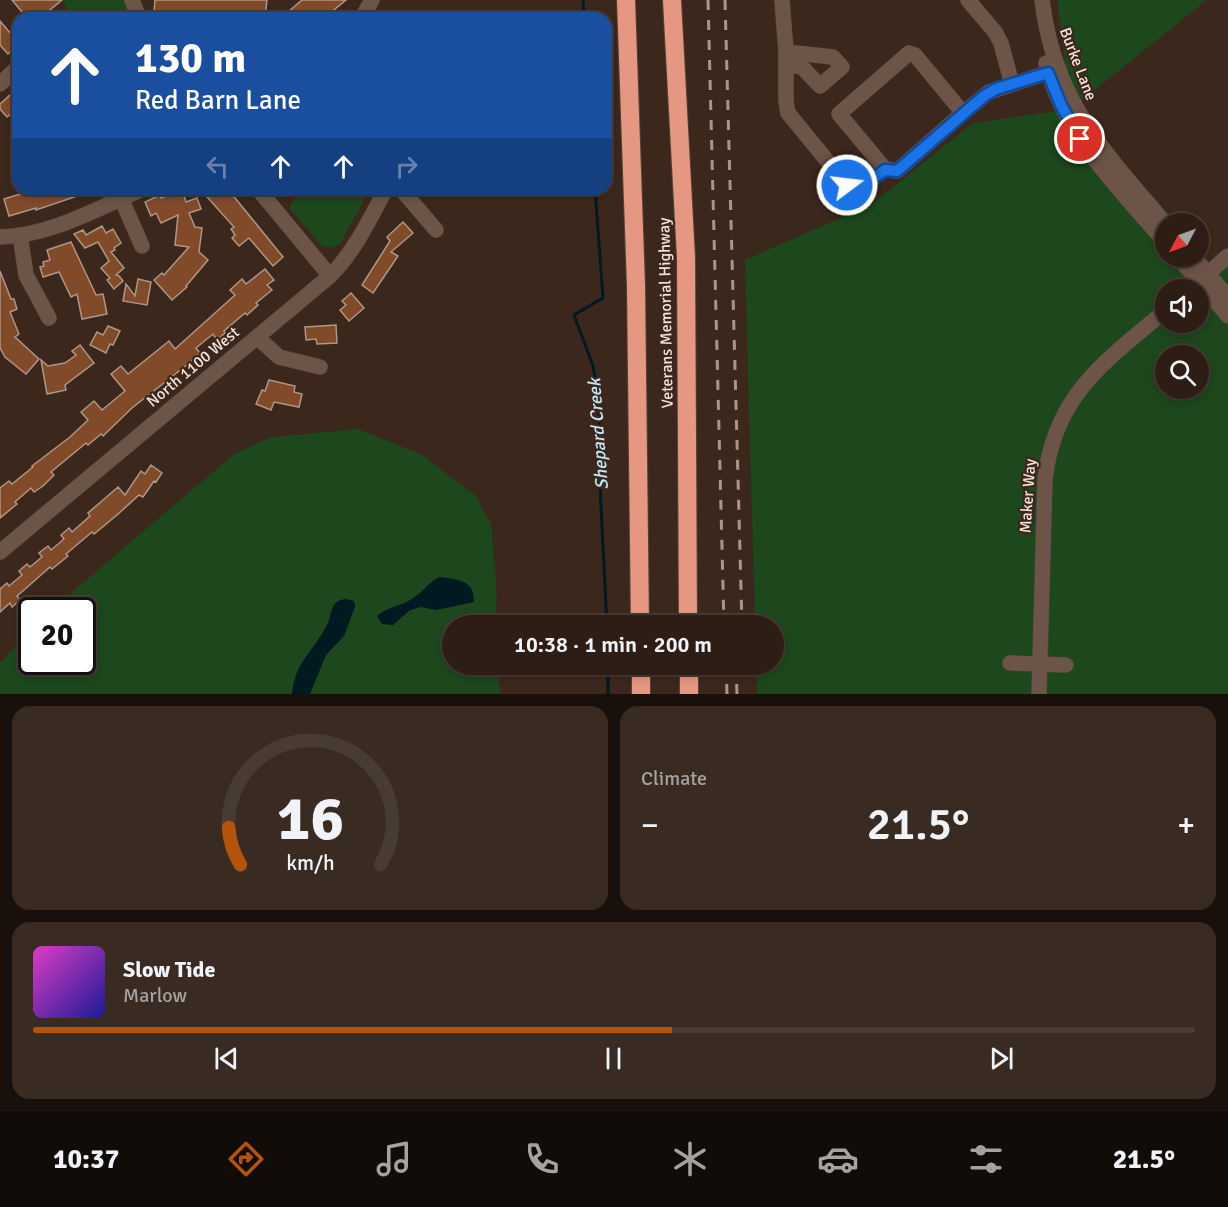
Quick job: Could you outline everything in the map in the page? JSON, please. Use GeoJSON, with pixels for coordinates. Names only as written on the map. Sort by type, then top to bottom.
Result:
{"type":"FeatureCollection","features":[{"type":"Feature","properties":{"kind":"highway","name":"Veterans Memorial Highway"},"geometry":{"type":"LineString","coordinates":[[625,0],[636,286],[640,615]]}},
{"type":"Feature","properties":{"kind":"highway","name":"Veterans Memorial Highway"},"geometry":{"type":"LineString","coordinates":[[672,0],[686,257],[688,615]]}},
{"type":"Feature","properties":{"kind":"highway"},"geometry":{"type":"LineString","coordinates":[[641,675],[641,694]]}},
{"type":"Feature","properties":{"kind":"highway"},"geometry":{"type":"LineString","coordinates":[[689,675],[689,694]]}},
{"type":"Feature","properties":{"kind":"street"},"geometry":{"type":"LineString","coordinates":[[782,0],[786,101],[789,114],[847,185],[862,187],[885,170],[897,171],[989,92],[1053,71]]}},
{"type":"Feature","properties":{"kind":"street"},"geometry":{"type":"LineString","coordinates":[[968,0],[995,32],[1001,43],[1012,84]]}},
{"type":"Feature","properties":{"kind":"street","name":"Burke Lane"},"geometry":{"type":"LineString","coordinates":[[1042,0],[1053,71],[1070,122],[1089,152],[1155,230]]}},
{"type":"Feature","properties":{"kind":"street"},"geometry":{"type":"LineString","coordinates":[[885,170],[839,114],[909,53],[915,55],[963,113]]}},
{"type":"Feature","properties":{"kind":"street","name":"Burke Lane"},"geometry":{"type":"LineString","coordinates":[[1053,71],[1106,155],[1156,213]]}},
{"type":"Feature","properties":{"kind":"street"},"geometry":{"type":"LineString","coordinates":[[0,84],[12,73]]}},
{"type":"Feature","properties":{"kind":"street"},"geometry":{"type":"LineString","coordinates":[[0,237],[20,235],[65,222],[128,195]]}},
{"type":"Feature","properties":{"kind":"street"},"geometry":{"type":"LineString","coordinates":[[263,195],[330,276]]}},
{"type":"Feature","properties":{"kind":"street","name":"North 1100 West"},"geometry":{"type":"LineString","coordinates":[[0,552],[330,276],[351,251],[383,195]]}},
{"type":"Feature","properties":{"kind":"street"},"geometry":{"type":"LineString","coordinates":[[406,195],[436,230]]}},
{"type":"Feature","properties":{"kind":"street"},"geometry":{"type":"LineString","coordinates":[[121,198],[142,246]]}},
{"type":"Feature","properties":{"kind":"street"},"geometry":{"type":"LineString","coordinates":[[20,235],[26,275],[49,318]]}},
{"type":"Feature","properties":{"kind":"street"},"geometry":{"type":"LineString","coordinates":[[1202,279],[1228,256]]}},
{"type":"Feature","properties":{"kind":"street"},"geometry":{"type":"LineString","coordinates":[[1186,267],[1196,279]]}},
{"type":"Feature","properties":{"kind":"street"},"geometry":{"type":"LineString","coordinates":[[1209,287],[1228,297]]}},
{"type":"Feature","properties":{"kind":"street"},"geometry":{"type":"LineString","coordinates":[[1209,294],[1228,316]]}},
{"type":"Feature","properties":{"kind":"street","name":"Maker Way"},"geometry":{"type":"LineString","coordinates":[[1039,694],[1045,479],[1048,456],[1055,433],[1070,403],[1090,376],[1155,320]]}},
{"type":"Feature","properties":{"kind":"street"},"geometry":{"type":"LineString","coordinates":[[257,337],[279,357],[320,367]]}},
{"type":"Feature","properties":{"kind":"street"},"geometry":{"type":"LineString","coordinates":[[1010,663],[1066,665]]}},
{"type":"Feature","properties":{"kind":"green space"},"geometry":{"type":"Polygon","coordinates":[[[63,0],[125,0],[132,12],[67,12],[63,0]]]}},
{"type":"Feature","properties":{"kind":"green space"},"geometry":{"type":"Polygon","coordinates":[[[1057,0],[1207,0],[1071,109],[1057,0]]]}},
{"type":"Feature","properties":{"kind":"green space"},"geometry":{"type":"Polygon","coordinates":[[[1071,109],[1157,213],[1155,213],[1155,267],[1209,265],[1212,268],[1228,254],[1228,694],[757,694],[757,675],[784,675],[784,615],[755,615],[745,260],[872,204],[973,123],[1071,109]]]}},
{"type":"Feature","properties":{"kind":"green space"},"geometry":{"type":"Polygon","coordinates":[[[296,195],[367,195],[340,244],[332,248],[322,246],[289,208],[296,195]]]}},
{"type":"Feature","properties":{"kind":"green space"},"geometry":{"type":"Polygon","coordinates":[[[358,429],[421,454],[476,496],[491,524],[497,615],[442,615],[442,675],[499,675],[500,694],[0,694],[0,663],[18,643],[18,675],[96,675],[96,597],[66,597],[234,454],[272,437],[358,429]]]}},
{"type":"Feature","properties":{"kind":"water"},"geometry":{"type":"Polygon","coordinates":[[[439,577],[464,582],[474,595],[474,602],[436,610],[421,607],[410,610],[393,625],[382,624],[377,616],[412,599],[439,577]]]}},
{"type":"Feature","properties":{"kind":"water"},"geometry":{"type":"Polygon","coordinates":[[[339,600],[354,601],[355,607],[344,636],[326,655],[310,694],[292,694],[300,666],[321,636],[334,605],[339,600]]]}},
{"type":"Feature","properties":{"kind":"building"},"geometry":{"type":"Polygon","coordinates":[[[12,0],[62,0],[47,12],[22,12],[12,0]]]}},
{"type":"Feature","properties":{"kind":"building"},"geometry":{"type":"Polygon","coordinates":[[[155,0],[267,0],[266,12],[154,12],[155,0]]]}},
{"type":"Feature","properties":{"kind":"building"},"geometry":{"type":"Polygon","coordinates":[[[302,0],[346,0],[331,12],[288,12],[302,0]]]}},
{"type":"Feature","properties":{"kind":"building"},"geometry":{"type":"Polygon","coordinates":[[[0,21],[12,35],[12,50],[8,54],[0,45],[0,21]]]}},
{"type":"Feature","properties":{"kind":"building"},"geometry":{"type":"Polygon","coordinates":[[[12,93],[12,113],[7,117],[0,109],[0,104],[12,93]]]}},
{"type":"Feature","properties":{"kind":"building"},"geometry":{"type":"Polygon","coordinates":[[[17,195],[80,195],[36,210],[36,208],[9,216],[4,199],[17,195]]]}},
{"type":"Feature","properties":{"kind":"building"},"geometry":{"type":"Polygon","coordinates":[[[160,195],[161,198],[169,195],[184,195],[186,202],[197,198],[201,209],[189,213],[195,227],[202,228],[199,252],[208,260],[187,287],[172,300],[154,280],[162,273],[164,275],[189,247],[175,245],[178,215],[161,223],[156,213],[151,216],[145,202],[160,195]]]}},
{"type":"Feature","properties":{"kind":"building"},"geometry":{"type":"Polygon","coordinates":[[[205,195],[233,195],[283,257],[273,266],[249,238],[239,246],[232,238],[235,235],[231,229],[234,227],[205,195]]]}},
{"type":"Feature","properties":{"kind":"building"},"geometry":{"type":"Polygon","coordinates":[[[403,222],[413,233],[391,252],[398,256],[373,293],[362,285],[390,241],[387,237],[403,222]]]}},
{"type":"Feature","properties":{"kind":"building"},"geometry":{"type":"Polygon","coordinates":[[[102,226],[106,233],[113,229],[121,243],[111,252],[124,268],[116,275],[123,281],[114,289],[107,280],[110,278],[101,268],[109,261],[98,242],[85,248],[74,234],[83,230],[86,235],[102,226]]]}},
{"type":"Feature","properties":{"kind":"building"},"geometry":{"type":"Polygon","coordinates":[[[71,242],[96,295],[103,294],[107,314],[82,319],[77,294],[71,297],[59,272],[43,277],[40,267],[44,266],[43,262],[50,260],[47,250],[71,242]]]}},
{"type":"Feature","properties":{"kind":"building"},"geometry":{"type":"Polygon","coordinates":[[[265,269],[274,280],[267,285],[272,290],[256,303],[258,305],[247,315],[245,313],[217,340],[213,334],[196,348],[200,353],[192,361],[132,408],[103,436],[101,434],[88,445],[86,443],[51,472],[54,475],[43,486],[34,492],[31,488],[0,518],[0,488],[9,481],[12,484],[70,437],[88,420],[81,412],[94,401],[102,410],[125,391],[111,374],[121,366],[128,374],[169,341],[175,349],[235,295],[230,290],[242,279],[246,284],[265,269]]]}},
{"type":"Feature","properties":{"kind":"building"},"geometry":{"type":"Polygon","coordinates":[[[0,271],[17,309],[10,312],[19,334],[15,337],[39,359],[26,374],[5,357],[0,348],[0,271]]]}},
{"type":"Feature","properties":{"kind":"building"},"geometry":{"type":"Polygon","coordinates":[[[138,279],[151,282],[147,305],[123,301],[126,284],[135,296],[138,279]]]}},
{"type":"Feature","properties":{"kind":"building"},"geometry":{"type":"Polygon","coordinates":[[[351,293],[364,308],[349,321],[340,310],[346,305],[342,301],[351,293]]]}},
{"type":"Feature","properties":{"kind":"building"},"geometry":{"type":"Polygon","coordinates":[[[336,325],[337,343],[317,344],[316,339],[306,340],[305,327],[336,325]]]}},
{"type":"Feature","properties":{"kind":"building"},"geometry":{"type":"Polygon","coordinates":[[[108,326],[120,331],[106,353],[90,345],[97,332],[103,335],[108,326]]]}},
{"type":"Feature","properties":{"kind":"building"},"geometry":{"type":"Polygon","coordinates":[[[80,345],[94,363],[65,385],[66,390],[47,394],[41,360],[48,366],[65,363],[76,355],[72,351],[80,345]]]}},
{"type":"Feature","properties":{"kind":"building"},"geometry":{"type":"Polygon","coordinates":[[[269,380],[295,386],[294,392],[302,394],[299,407],[274,402],[271,410],[256,404],[269,380]]]}},
{"type":"Feature","properties":{"kind":"building"},"geometry":{"type":"Polygon","coordinates":[[[151,465],[162,473],[143,497],[139,495],[94,534],[92,532],[66,554],[68,556],[52,569],[50,567],[17,596],[18,602],[12,607],[10,603],[0,612],[0,589],[7,583],[9,586],[22,575],[19,571],[27,564],[30,567],[42,557],[39,553],[48,546],[51,550],[64,539],[61,535],[69,528],[72,532],[90,516],[88,513],[118,487],[125,495],[141,471],[145,474],[151,465]]]}},
{"type":"Feature","properties":{"kind":"waterway","name":"Shepard Creek"},"geometry":{"type":"LineString","coordinates":[[583,0],[584,12]]}},
{"type":"Feature","properties":{"kind":"waterway","name":"Shepard Creek"},"geometry":{"type":"LineString","coordinates":[[595,195],[603,298],[574,315],[593,366],[599,400],[600,486],[606,615]]}},
{"type":"Feature","properties":{"kind":"waterway","name":"Shepard Creek"},"geometry":{"type":"LineString","coordinates":[[608,675],[608,694]]}},
{"type":"Feature","properties":{"kind":"railway"},"geometry":{"type":"LineString","coordinates":[[708,0],[724,615]]}},
{"type":"Feature","properties":{"kind":"railway"},"geometry":{"type":"LineString","coordinates":[[725,0],[742,615]]}},
{"type":"Feature","properties":{"kind":"railway"},"geometry":{"type":"LineString","coordinates":[[726,675],[727,694]]}},
{"type":"Feature","properties":{"kind":"railway"},"geometry":{"type":"LineString","coordinates":[[736,675],[737,694]]}},
{"type":"Feature","properties":{"kind":"route"},"geometry":{"type":"LineString","coordinates":[[847,185],[862,187],[885,170],[897,171],[984,96],[996,89],[1048,73],[1061,105],[1080,139]]}}]}
